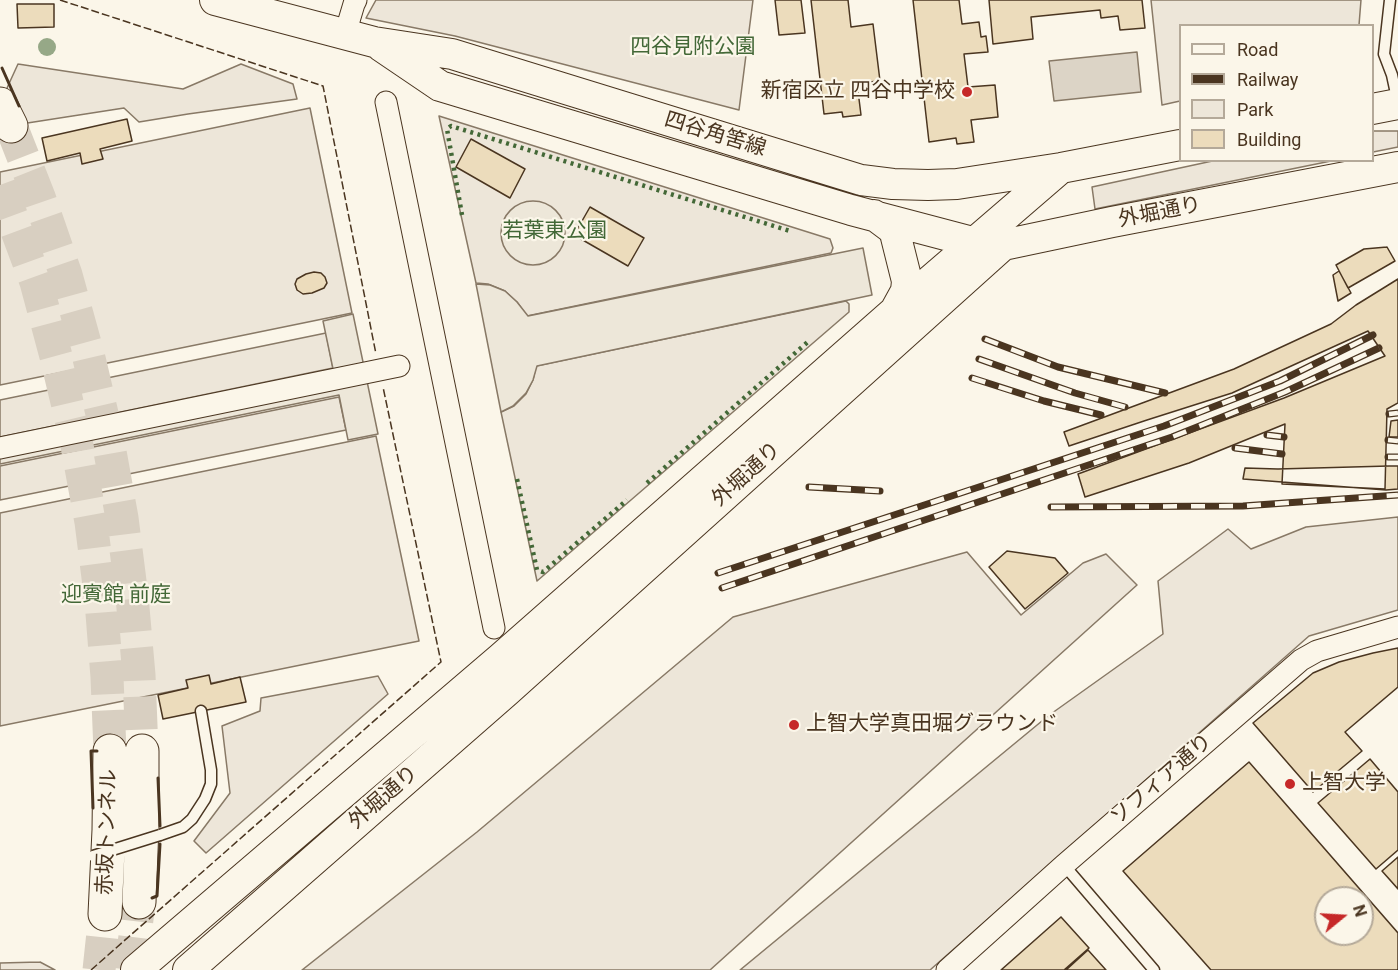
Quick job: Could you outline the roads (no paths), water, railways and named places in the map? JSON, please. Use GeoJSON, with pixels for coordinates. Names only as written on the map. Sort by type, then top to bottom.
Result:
{"type":"FeatureCollection","features":[{"type":"Feature","properties":{"kind":"highway","name":"赤坂トンネル"},"geometry":{"type":"LineString","coordinates":[[105,914],[110,830],[110,751]]}},
{"type":"Feature","properties":{"kind":"highway","name":"赤坂トンネル"},"geometry":{"type":"LineString","coordinates":[[139,902],[142,751]]}},
{"type":"Feature","properties":{"kind":"main road","name":"四谷角筈線"},"geometry":{"type":"LineString","coordinates":[[215,0],[374,42],[452,54],[861,180],[893,184],[957,184],[1061,168]]}},
{"type":"Feature","properties":{"kind":"main road","name":"四谷角筈線"},"geometry":{"type":"LineString","coordinates":[[374,42],[440,86],[874,216],[989,244]]}},
{"type":"Feature","properties":{"kind":"main road"},"geometry":{"type":"LineString","coordinates":[[1374,109],[1398,104]]}},
{"type":"Feature","properties":{"kind":"main road"},"geometry":{"type":"LineString","coordinates":[[1061,168],[1179,145]]}},
{"type":"Feature","properties":{"kind":"main road","name":"外堀通り"},"geometry":{"type":"LineString","coordinates":[[136,970],[501,658],[948,266],[989,244],[1090,227],[1398,167]]}},
{"type":"Feature","properties":{"kind":"main road","name":"外堀通り"},"geometry":{"type":"LineString","coordinates":[[188,970],[507,691],[937,304],[989,244],[1061,168]]}},
{"type":"Feature","properties":{"kind":"main road"},"geometry":{"type":"LineString","coordinates":[[861,180],[899,200],[937,232],[948,266],[937,304]]}},
{"type":"Feature","properties":{"kind":"main road"},"geometry":{"type":"LineString","coordinates":[[874,216],[894,230],[904,270],[906,291],[895,311]]}},
{"type":"Feature","properties":{"kind":"street"},"geometry":{"type":"LineString","coordinates":[[345,34],[356,0]]}},
{"type":"Feature","properties":{"kind":"street"},"geometry":{"type":"LineString","coordinates":[[386,102],[494,628]]}},
{"type":"Feature","properties":{"kind":"street"},"geometry":{"type":"LineString","coordinates":[[0,448],[399,366]]}},
{"type":"Feature","properties":{"kind":"street","name":"ソフィア通り"},"geometry":{"type":"LineString","coordinates":[[947,970],[1300,660],[1317,651],[1398,627]]}},
{"type":"Feature","properties":{"kind":"lane"},"geometry":{"type":"LineString","coordinates":[[1390,0],[1384,54],[1392,75],[1398,104]]}},
{"type":"Feature","properties":{"kind":"lane"},"geometry":{"type":"LineString","coordinates":[[93,856],[183,827],[192,819],[205,799],[211,784],[211,770],[201,711]]}},
{"type":"Feature","properties":{"kind":"lane"},"geometry":{"type":"LineString","coordinates":[[1064,865],[1154,970]]}},
{"type":"Feature","properties":{"kind":"tunnel"},"geometry":{"type":"LineString","coordinates":[[11,126],[66,275],[107,435],[122,518],[132,597],[139,675],[142,751]]}},
{"type":"Feature","properties":{"kind":"tunnel"},"geometry":{"type":"LineString","coordinates":[[0,185],[36,282],[76,440],[91,522],[101,601],[110,751]]}},
{"type":"Feature","properties":{"kind":"tunnel"},"geometry":{"type":"LineString","coordinates":[[131,970],[139,902]]}},
{"type":"Feature","properties":{"kind":"tunnel"},"geometry":{"type":"LineString","coordinates":[[99,970],[105,914]]}},
{"type":"Feature","properties":{"kind":"railway"},"geometry":{"type":"LineString","coordinates":[[718,573],[1164,426],[1280,381],[1373,335]]}},
{"type":"Feature","properties":{"kind":"railway"},"geometry":{"type":"LineString","coordinates":[[985,339],[1058,367],[1165,393]]}},
{"type":"Feature","properties":{"kind":"railway"},"geometry":{"type":"LineString","coordinates":[[722,588],[1172,437],[1285,392],[1379,348]]}},
{"type":"Feature","properties":{"kind":"railway"},"geometry":{"type":"LineString","coordinates":[[979,359],[1075,393],[1125,407]]}},
{"type":"Feature","properties":{"kind":"railway"},"geometry":{"type":"LineString","coordinates":[[972,378],[1044,401],[1101,415]]}},
{"type":"Feature","properties":{"kind":"railway"},"geometry":{"type":"LineString","coordinates":[[1389,414],[1398,413]]}},
{"type":"Feature","properties":{"kind":"railway"},"geometry":{"type":"LineString","coordinates":[[1267,435],[1284,437]]}},
{"type":"Feature","properties":{"kind":"railway"},"geometry":{"type":"LineString","coordinates":[[1388,440],[1398,441]]}},
{"type":"Feature","properties":{"kind":"railway"},"geometry":{"type":"LineString","coordinates":[[1235,448],[1282,454]]}},
{"type":"Feature","properties":{"kind":"railway"},"geometry":{"type":"LineString","coordinates":[[1388,457],[1398,457]]}},
{"type":"Feature","properties":{"kind":"railway"},"geometry":{"type":"LineString","coordinates":[[809,487],[880,491]]}},
{"type":"Feature","properties":{"kind":"railway"},"geometry":{"type":"LineString","coordinates":[[1051,507],[1243,506],[1398,495]]}},
{"type":"Feature","properties":{"kind":"place","name":"新宿区立 四谷中学校"},"geometry":{"type":"Point","coordinates":[967,92]}},
{"type":"Feature","properties":{"kind":"place","name":"上智大学真田堀グラウンド"},"geometry":{"type":"Point","coordinates":[794,725]}},
{"type":"Feature","properties":{"kind":"place","name":"上智大学"},"geometry":{"type":"Point","coordinates":[1290,784]}},
{"type":"Feature","properties":{"kind":"park label","name":"四谷見附公園"},"geometry":{"type":"Point","coordinates":[693,48]}},
{"type":"Feature","properties":{"kind":"park label","name":"若葉東公園"},"geometry":{"type":"Point","coordinates":[555,232]}},
{"type":"Feature","properties":{"kind":"park label","name":"迎賓館 前庭"},"geometry":{"type":"Point","coordinates":[116,596]}}]}
